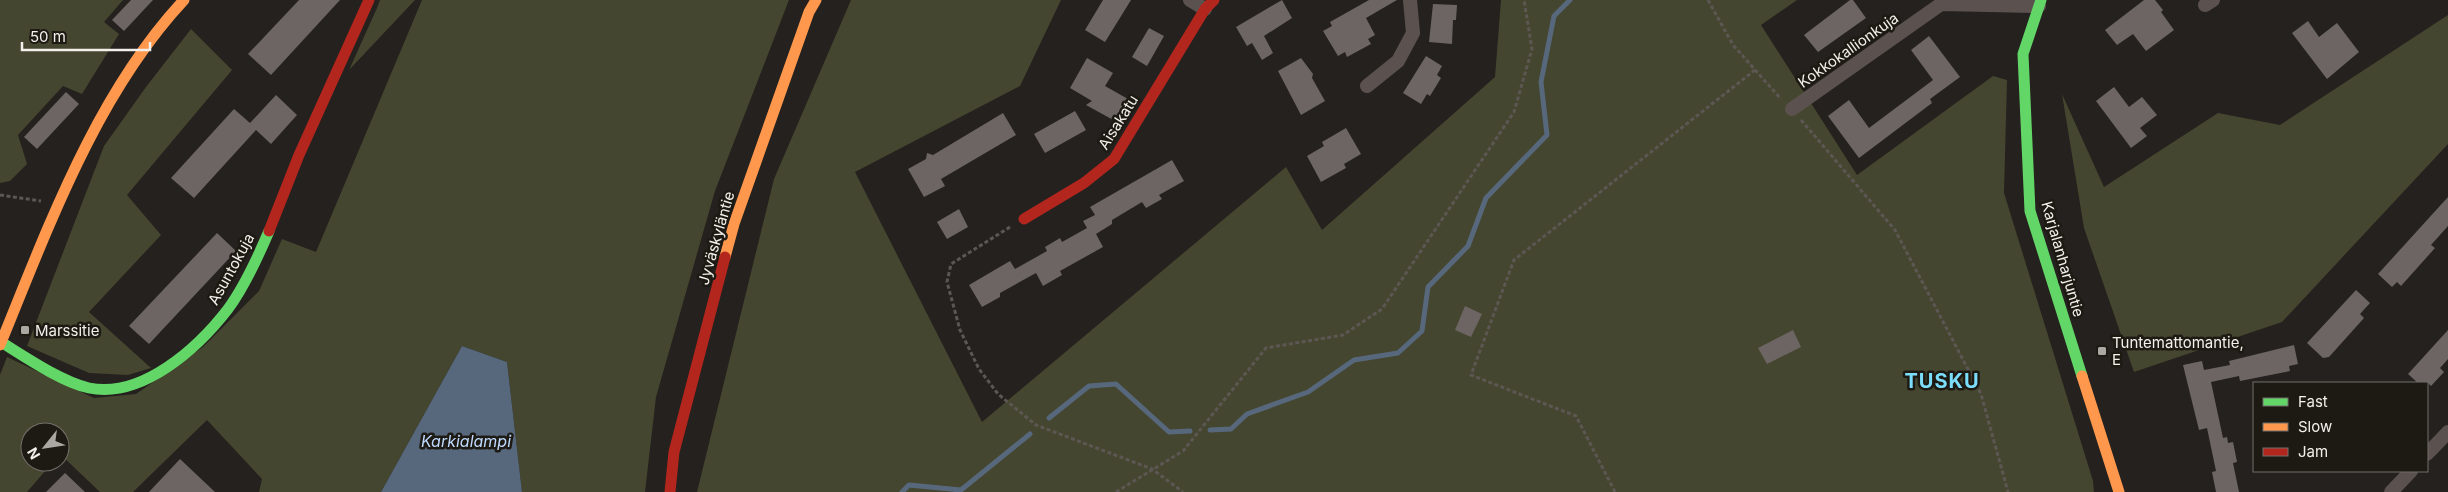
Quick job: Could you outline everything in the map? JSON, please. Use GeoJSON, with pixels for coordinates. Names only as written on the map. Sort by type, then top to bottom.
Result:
{"type":"FeatureCollection","features":[{"type":"Feature","properties":{"kind":"main road"},"geometry":{"type":"LineString","coordinates":[[1,344],[58,204],[121,81],[166,18],[184,0]]}},
{"type":"Feature","properties":{"kind":"main road","name":"Asuntokuja"},"geometry":{"type":"LineString","coordinates":[[1,344],[42,368],[89,388],[126,388],[151,378],[196,345],[229,308],[256,258],[282,202],[299,155],[369,0]]}},
{"type":"Feature","properties":{"kind":"main road","name":"Jyväskyläntie"},"geometry":{"type":"LineString","coordinates":[[670,492],[674,452],[734,224],[806,21],[816,0]]}},
{"type":"Feature","properties":{"kind":"main road","name":"Karjalanharjuntie"},"geometry":{"type":"LineString","coordinates":[[2040,3],[2023,54],[2030,211],[2119,492]]}},
{"type":"Feature","properties":{"kind":"main road","name":"Aisakatu"},"geometry":{"type":"LineString","coordinates":[[1024,218],[1084,183],[1114,159],[1209,4]]}},
{"type":"Feature","properties":{"kind":"street"},"geometry":{"type":"LineString","coordinates":[[1190,0],[1209,4]]}},
{"type":"Feature","properties":{"kind":"street"},"geometry":{"type":"LineString","coordinates":[[1367,86],[1398,61],[1413,32],[1410,0]]}},
{"type":"Feature","properties":{"kind":"street","name":"Kokkokallionkuja"},"geometry":{"type":"LineString","coordinates":[[1792,109],[1941,4],[2040,3]]}},
{"type":"Feature","properties":{"kind":"street"},"geometry":{"type":"LineString","coordinates":[[2428,453],[2448,432]]}},
{"type":"Feature","properties":{"kind":"street"},"geometry":{"type":"LineString","coordinates":[[2391,492],[2410,472]]}},
{"type":"Feature","properties":{"kind":"path"},"geometry":{"type":"LineString","coordinates":[[1116,492],[1152,468],[1183,451],[1266,348],[1343,335],[1382,309],[1514,112],[1532,49],[1524,0]]}},
{"type":"Feature","properties":{"kind":"path"},"geometry":{"type":"LineString","coordinates":[[1708,0],[1733,45],[1754,70],[1792,109],[1895,230],[1981,394],[2008,492]]}},
{"type":"Feature","properties":{"kind":"path"},"geometry":{"type":"LineString","coordinates":[[1615,492],[1576,416],[1471,375],[1514,260],[1754,70]]}},
{"type":"Feature","properties":{"kind":"path"},"geometry":{"type":"LineString","coordinates":[[0,195],[58,204]]}},
{"type":"Feature","properties":{"kind":"path"},"geometry":{"type":"LineString","coordinates":[[1024,218],[950,264],[947,282],[960,330],[975,361],[998,394],[1036,425],[1152,468],[1183,492]]}},
{"type":"Feature","properties":{"kind":"green space"},"geometry":{"type":"Polygon","coordinates":[[[0,0],[123,0],[104,22],[119,34],[82,94],[63,86],[18,135],[27,164],[10,181],[0,183],[0,0]]]}},
{"type":"Feature","properties":{"kind":"green space"},"geometry":{"type":"Polygon","coordinates":[[[380,0],[415,0],[349,70],[377,8],[380,0]]]}},
{"type":"Feature","properties":{"kind":"green space"},"geometry":{"type":"Polygon","coordinates":[[[422,0],[789,0],[715,191],[656,397],[645,492],[522,492],[507,362],[462,346],[381,492],[259,492],[262,479],[207,420],[133,492],[100,492],[70,464],[70,422],[20,422],[20,472],[44,472],[27,492],[0,492],[0,375],[7,357],[94,398],[136,394],[203,347],[259,291],[282,239],[316,252],[422,0]]]}},
{"type":"Feature","properties":{"kind":"green space"},"geometry":{"type":"Polygon","coordinates":[[[851,0],[1061,0],[1020,86],[855,172],[982,422],[1286,167],[1322,230],[1495,77],[1501,0],[1797,0],[1761,25],[1857,175],[1993,76],[2007,80],[2004,193],[2093,481],[2094,492],[697,492],[774,179],[851,0]]]}},
{"type":"Feature","properties":{"kind":"green space"},"geometry":{"type":"Polygon","coordinates":[[[2448,15],[2448,144],[2282,322],[2134,372],[2084,228],[2062,94],[2104,187],[2218,113],[2280,125],[2448,15]]]}},
{"type":"Feature","properties":{"kind":"green space"},"geometry":{"type":"Polygon","coordinates":[[[191,29],[232,70],[127,195],[161,235],[89,312],[151,368],[128,375],[89,373],[27,346],[104,146],[146,87],[191,29]]]}},
{"type":"Feature","properties":{"kind":"water","name":"Karkialampi"},"geometry":{"type":"Polygon","coordinates":[[[462,346],[507,362],[522,492],[381,492],[462,346]]]}},
{"type":"Feature","properties":{"kind":"building"},"geometry":{"type":"Polygon","coordinates":[[[131,0],[153,0],[124,31],[112,20],[131,0]]]}},
{"type":"Feature","properties":{"kind":"building"},"geometry":{"type":"Polygon","coordinates":[[[299,0],[340,0],[271,75],[248,54],[299,0]]]}},
{"type":"Feature","properties":{"kind":"building"},"geometry":{"type":"Polygon","coordinates":[[[1103,0],[1131,0],[1105,42],[1085,30],[1103,0]]]}},
{"type":"Feature","properties":{"kind":"building"},"geometry":{"type":"Polygon","coordinates":[[[1282,0],[1292,18],[1264,36],[1273,53],[1262,60],[1252,43],[1247,46],[1236,27],[1282,0]]]}},
{"type":"Feature","properties":{"kind":"building"},"geometry":{"type":"Polygon","coordinates":[[[1369,0],[1397,0],[1366,18],[1375,35],[1368,39],[1371,44],[1347,57],[1345,52],[1338,56],[1323,31],[1332,26],[1330,22],[1369,0]]]}},
{"type":"Feature","properties":{"kind":"building"},"geometry":{"type":"Polygon","coordinates":[[[1850,0],[1853,0],[1866,18],[1818,52],[1804,35],[1850,0]]]}},
{"type":"Feature","properties":{"kind":"building"},"geometry":{"type":"Polygon","coordinates":[[[2144,0],[2155,0],[2174,30],[2146,51],[2133,34],[2117,45],[2105,30],[2144,0]]]}},
{"type":"Feature","properties":{"kind":"building"},"geometry":{"type":"Polygon","coordinates":[[[1433,4],[1457,5],[1456,20],[1453,20],[1452,44],[1429,42],[1433,4]]]}},
{"type":"Feature","properties":{"kind":"building"},"geometry":{"type":"Polygon","coordinates":[[[2308,21],[2319,37],[2337,23],[2359,52],[2327,79],[2292,33],[2308,21]]]}},
{"type":"Feature","properties":{"kind":"building"},"geometry":{"type":"Polygon","coordinates":[[[1149,28],[1164,36],[1147,66],[1132,57],[1149,28]]]}},
{"type":"Feature","properties":{"kind":"building"},"geometry":{"type":"Polygon","coordinates":[[[1929,36],[1960,77],[1930,99],[1932,103],[1859,158],[1828,116],[1849,100],[1869,128],[1933,80],[1911,50],[1929,36]]]}},
{"type":"Feature","properties":{"kind":"building"},"geometry":{"type":"Polygon","coordinates":[[[1426,56],[1442,66],[1437,75],[1441,78],[1430,96],[1427,94],[1421,104],[1403,93],[1426,56]]]}},
{"type":"Feature","properties":{"kind":"building"},"geometry":{"type":"Polygon","coordinates":[[[1087,58],[1113,73],[1105,86],[1128,99],[1115,121],[1086,105],[1092,101],[1070,88],[1087,58]]]}},
{"type":"Feature","properties":{"kind":"building"},"geometry":{"type":"Polygon","coordinates":[[[1301,58],[1313,74],[1312,78],[1325,101],[1301,115],[1278,71],[1301,58]]]}},
{"type":"Feature","properties":{"kind":"building"},"geometry":{"type":"Polygon","coordinates":[[[2114,87],[2129,107],[2142,97],[2157,115],[2140,128],[2147,136],[2131,148],[2096,101],[2114,87]]]}},
{"type":"Feature","properties":{"kind":"building"},"geometry":{"type":"Polygon","coordinates":[[[66,92],[79,104],[37,149],[24,137],[66,92]]]}},
{"type":"Feature","properties":{"kind":"building"},"geometry":{"type":"Polygon","coordinates":[[[276,95],[297,115],[271,144],[256,130],[194,198],[171,178],[234,109],[250,123],[276,95]]]}},
{"type":"Feature","properties":{"kind":"building"},"geometry":{"type":"Polygon","coordinates":[[[1075,111],[1086,130],[1045,153],[1034,134],[1075,111]]]}},
{"type":"Feature","properties":{"kind":"building"},"geometry":{"type":"Polygon","coordinates":[[[1003,113],[1016,135],[941,179],[945,186],[924,197],[908,169],[926,159],[927,153],[933,155],[1003,113]]]}},
{"type":"Feature","properties":{"kind":"building"},"geometry":{"type":"Polygon","coordinates":[[[1346,128],[1361,154],[1344,164],[1346,168],[1321,182],[1307,156],[1324,146],[1322,142],[1346,128]]]}},
{"type":"Feature","properties":{"kind":"building"},"geometry":{"type":"Polygon","coordinates":[[[1172,160],[1184,181],[1159,195],[1162,199],[1146,208],[1142,202],[1112,220],[1112,224],[1096,234],[1103,247],[1060,271],[1062,275],[1043,286],[1036,273],[1000,293],[1000,297],[982,307],[969,285],[1010,261],[1015,269],[1047,251],[1045,247],[1060,238],[1062,242],[1087,228],[1083,221],[1095,215],[1090,207],[1172,160]]]}},
{"type":"Feature","properties":{"kind":"building"},"geometry":{"type":"Polygon","coordinates":[[[2448,197],[2448,226],[2431,245],[2435,248],[2401,286],[2397,282],[2392,287],[2378,274],[2448,197]]]}},
{"type":"Feature","properties":{"kind":"building"},"geometry":{"type":"Polygon","coordinates":[[[959,209],[968,227],[947,239],[937,222],[959,209]]]}},
{"type":"Feature","properties":{"kind":"building"},"geometry":{"type":"Polygon","coordinates":[[[217,233],[236,251],[149,344],[129,326],[217,233]]]}},
{"type":"Feature","properties":{"kind":"building"},"geometry":{"type":"Polygon","coordinates":[[[2356,290],[2370,303],[2360,314],[2364,318],[2329,357],[2323,358],[2307,343],[2356,290]]]}},
{"type":"Feature","properties":{"kind":"building"},"geometry":{"type":"Polygon","coordinates":[[[1465,306],[1482,314],[1471,337],[1455,330],[1465,306]]]}},
{"type":"Feature","properties":{"kind":"building"},"geometry":{"type":"Polygon","coordinates":[[[1793,330],[1801,347],[1767,364],[1758,348],[1793,330]]]}},
{"type":"Feature","properties":{"kind":"building"},"geometry":{"type":"Polygon","coordinates":[[[2448,330],[2448,359],[2440,368],[2444,372],[2431,386],[2428,382],[2417,382],[2408,374],[2448,330]]]}},
{"type":"Feature","properties":{"kind":"building"},"geometry":{"type":"Polygon","coordinates":[[[2294,345],[2298,364],[2289,366],[2290,371],[2240,381],[2239,376],[2211,382],[2223,438],[2227,437],[2228,443],[2233,442],[2237,462],[2233,463],[2239,492],[2216,492],[2212,472],[2216,471],[2207,428],[2199,430],[2183,365],[2202,361],[2204,370],[2230,365],[2229,361],[2294,345]]]}},
{"type":"Feature","properties":{"kind":"building"},"geometry":{"type":"Polygon","coordinates":[[[180,459],[215,492],[149,492],[180,459]]]}},
{"type":"Feature","properties":{"kind":"building"},"geometry":{"type":"Polygon","coordinates":[[[65,473],[85,492],[46,492],[65,473]]]}},
{"type":"Feature","properties":{"kind":"waterway"},"geometry":{"type":"LineString","coordinates":[[1210,430],[1231,429],[1247,414],[1308,392],[1354,360],[1398,353],[1422,331],[1428,287],[1468,246],[1486,198],[1547,135],[1541,82],[1554,16],[1570,0]]}},
{"type":"Feature","properties":{"kind":"waterway"},"geometry":{"type":"LineString","coordinates":[[1049,418],[1089,386],[1116,384],[1169,432],[1190,431]]}},
{"type":"Feature","properties":{"kind":"waterway"},"geometry":{"type":"LineString","coordinates":[[902,492],[909,485],[961,490],[1030,434]]}},
{"type":"Feature","properties":{"kind":"traffic: fast"},"geometry":{"type":"LineString","coordinates":[[2041,0],[2023,54],[2030,211],[2082,376]]}},
{"type":"Feature","properties":{"kind":"traffic: fast"},"geometry":{"type":"LineString","coordinates":[[1,342],[32,362],[78,385],[89,388],[109,389],[129,386],[167,367],[185,354],[216,324],[246,281],[269,231]]}},
{"type":"Feature","properties":{"kind":"traffic: slow"},"geometry":{"type":"LineString","coordinates":[[0,345],[56,209],[100,120],[125,77],[153,37],[184,0]]}},
{"type":"Feature","properties":{"kind":"traffic: slow"},"geometry":{"type":"LineString","coordinates":[[725,257],[734,224],[809,12],[816,0]]}},
{"type":"Feature","properties":{"kind":"traffic: slow"},"geometry":{"type":"LineString","coordinates":[[2082,376],[2119,492]]}},
{"type":"Feature","properties":{"kind":"traffic: jam"},"geometry":{"type":"LineString","coordinates":[[269,231],[299,155],[369,0]]}},
{"type":"Feature","properties":{"kind":"traffic: jam"},"geometry":{"type":"LineString","coordinates":[[1024,219],[1084,183],[1114,159],[1205,9],[1214,0]]}},
{"type":"Feature","properties":{"kind":"traffic: jam"},"geometry":{"type":"LineString","coordinates":[[670,492],[674,452],[725,257]]}},
{"type":"Feature","properties":{"kind":"place","name":"Marssitie"},"geometry":{"type":"Point","coordinates":[25,330]}},
{"type":"Feature","properties":{"kind":"place","name":"Tuntemattomantie, E"},"geometry":{"type":"Point","coordinates":[2102,351]}},
{"type":"Feature","properties":{"kind":"district","name":"TUSKU"},"geometry":{"type":"Point","coordinates":[1942,381]}}]}
